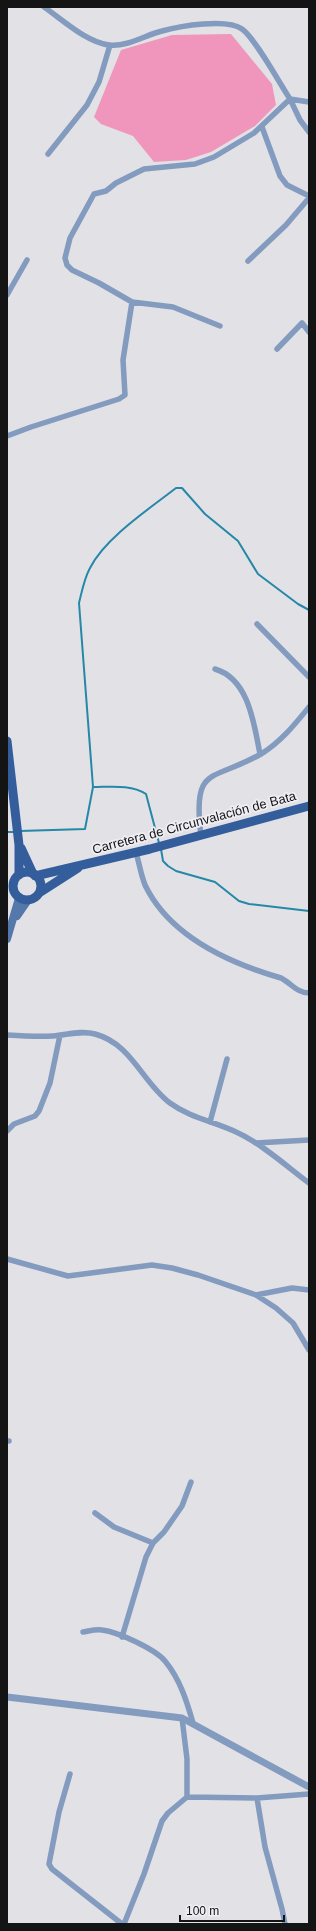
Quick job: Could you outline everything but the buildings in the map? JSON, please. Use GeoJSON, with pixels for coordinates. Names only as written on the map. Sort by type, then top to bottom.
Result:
{"type":"FeatureCollection","features":[{"type":"Feature","properties":{"kind":"main road"},"geometry":{"type":"LineString","coordinates":[[7,741],[19,842],[13,887],[18,897],[14,920],[7,939]]}},
{"type":"Feature","properties":{"kind":"main road","name":"Carretera de Circunvalación de Bata"},"geometry":{"type":"LineString","coordinates":[[34,875],[166,845],[309,806]]}},
{"type":"Feature","properties":{"kind":"main road"},"geometry":{"type":"LineString","coordinates":[[18,897],[39,893],[40,882],[34,875],[19,842]]}},
{"type":"Feature","properties":{"kind":"main road","name":"Carretera de Circunvalación de Bata"},"geometry":{"type":"LineString","coordinates":[[39,893],[85,864]]}},
{"type":"Feature","properties":{"kind":"main road"},"geometry":{"type":"LineString","coordinates":[[14,879],[25,873],[34,875]]}},
{"type":"Feature","properties":{"kind":"street"},"geometry":{"type":"LineString","coordinates":[[44,7],[85,35],[98,42],[110,45],[138,40],[161,31],[191,26],[222,24],[235,25],[247,34],[290,99],[309,132]]}},
{"type":"Feature","properties":{"kind":"street"},"geometry":{"type":"LineString","coordinates":[[48,154],[87,105],[99,82],[110,45]]}},
{"type":"Feature","properties":{"kind":"street"},"geometry":{"type":"LineString","coordinates":[[290,99],[309,102]]}},
{"type":"Feature","properties":{"kind":"street"},"geometry":{"type":"LineString","coordinates":[[220,326],[173,307],[132,302],[99,283],[72,270],[67,265],[65,258],[70,238],[94,194],[106,191],[116,183],[144,169],[151,167],[184,165],[205,161],[235,146],[262,127],[290,99]]}},
{"type":"Feature","properties":{"kind":"street"},"geometry":{"type":"LineString","coordinates":[[248,261],[286,225],[309,197],[287,185],[280,176],[262,127]]}},
{"type":"Feature","properties":{"kind":"street"},"geometry":{"type":"LineString","coordinates":[[7,295],[27,260]]}},
{"type":"Feature","properties":{"kind":"street"},"geometry":{"type":"LineString","coordinates":[[7,436],[31,426],[119,399],[125,395],[123,360],[132,302]]}},
{"type":"Feature","properties":{"kind":"street"},"geometry":{"type":"LineString","coordinates":[[277,349],[302,323],[309,332]]}},
{"type":"Feature","properties":{"kind":"street"},"geometry":{"type":"LineString","coordinates":[[257,624],[309,677]]}},
{"type":"Feature","properties":{"kind":"street"},"geometry":{"type":"LineString","coordinates":[[215,669],[226,672],[234,679],[243,692],[255,727],[260,754]]}},
{"type":"Feature","properties":{"kind":"street"},"geometry":{"type":"LineString","coordinates":[[201,836],[198,800],[203,785],[208,778],[221,770],[260,754],[273,746],[309,707]]}},
{"type":"Feature","properties":{"kind":"street"},"geometry":{"type":"LineString","coordinates":[[136,852],[145,884],[151,896],[172,922],[189,936],[224,958],[281,978],[297,990],[309,993]]}},
{"type":"Feature","properties":{"kind":"street"},"geometry":{"type":"LineString","coordinates":[[7,1035],[60,1035],[80,1033],[94,1034],[112,1040],[138,1065],[152,1086],[170,1103],[189,1114],[234,1131],[256,1143],[309,1183]]}},
{"type":"Feature","properties":{"kind":"street"},"geometry":{"type":"LineString","coordinates":[[7,1131],[14,1124],[35,1116],[39,1111],[41,1102],[50,1083],[60,1035]]}},
{"type":"Feature","properties":{"kind":"street"},"geometry":{"type":"LineString","coordinates":[[210,1122],[227,1059]]}},
{"type":"Feature","properties":{"kind":"street"},"geometry":{"type":"LineString","coordinates":[[256,1143],[309,1140]]}},
{"type":"Feature","properties":{"kind":"street"},"geometry":{"type":"LineString","coordinates":[[7,1258],[68,1276],[152,1265],[172,1268],[204,1277],[256,1295],[276,1308],[293,1323],[309,1350]]}},
{"type":"Feature","properties":{"kind":"street"},"geometry":{"type":"LineString","coordinates":[[256,1295],[292,1288],[309,1290]]}},
{"type":"Feature","properties":{"kind":"street"},"geometry":{"type":"LineString","coordinates":[[122,1636],[146,1557],[153,1543],[164,1532],[182,1506],[191,1482]]}},
{"type":"Feature","properties":{"kind":"street"},"geometry":{"type":"LineString","coordinates":[[95,1513],[114,1526],[153,1543]]}},
{"type":"Feature","properties":{"kind":"street"},"geometry":{"type":"LineString","coordinates":[[84,1632],[103,1630],[122,1636],[157,1654],[165,1661],[181,1688],[193,1723]]}},
{"type":"Feature","properties":{"kind":"street"},"geometry":{"type":"LineString","coordinates":[[7,1697],[182,1718],[309,1787]]}},
{"type":"Feature","properties":{"kind":"street"},"geometry":{"type":"LineString","coordinates":[[182,1718],[187,1759],[187,1797]]}},
{"type":"Feature","properties":{"kind":"street"},"geometry":{"type":"LineString","coordinates":[[70,1774],[59,1812],[49,1864],[52,1869],[123,1924],[144,1874],[162,1821],[168,1813],[187,1797],[257,1798],[309,1794]]}},
{"type":"Feature","properties":{"kind":"street"},"geometry":{"type":"LineString","coordinates":[[257,1798],[265,1847],[285,1924]]}},
{"type":"Feature","properties":{"kind":"shaded area"},"geometry":{"type":"Polygon","coordinates":[[[231,34],[272,84],[276,105],[255,126],[211,152],[186,160],[154,162],[133,136],[101,124],[94,117],[121,50],[172,35],[231,34]]]}},
{"type":"Feature","properties":{"kind":"waterway"},"geometry":{"type":"LineString","coordinates":[[93,787],[79,603],[83,585],[90,568],[106,546],[128,525],[176,488],[182,488],[205,514],[238,541],[258,574],[298,604],[309,610]]}},
{"type":"Feature","properties":{"kind":"waterway"},"geometry":{"type":"LineString","coordinates":[[20,831],[85,829],[93,787],[127,787],[146,794],[159,843]]}},
{"type":"Feature","properties":{"kind":"waterway"},"geometry":{"type":"LineString","coordinates":[[7,832],[15,832]]}},
{"type":"Feature","properties":{"kind":"waterway"},"geometry":{"type":"LineString","coordinates":[[161,849],[163,861],[168,866],[176,871],[215,882],[239,901],[249,904],[309,911]]}}]}
